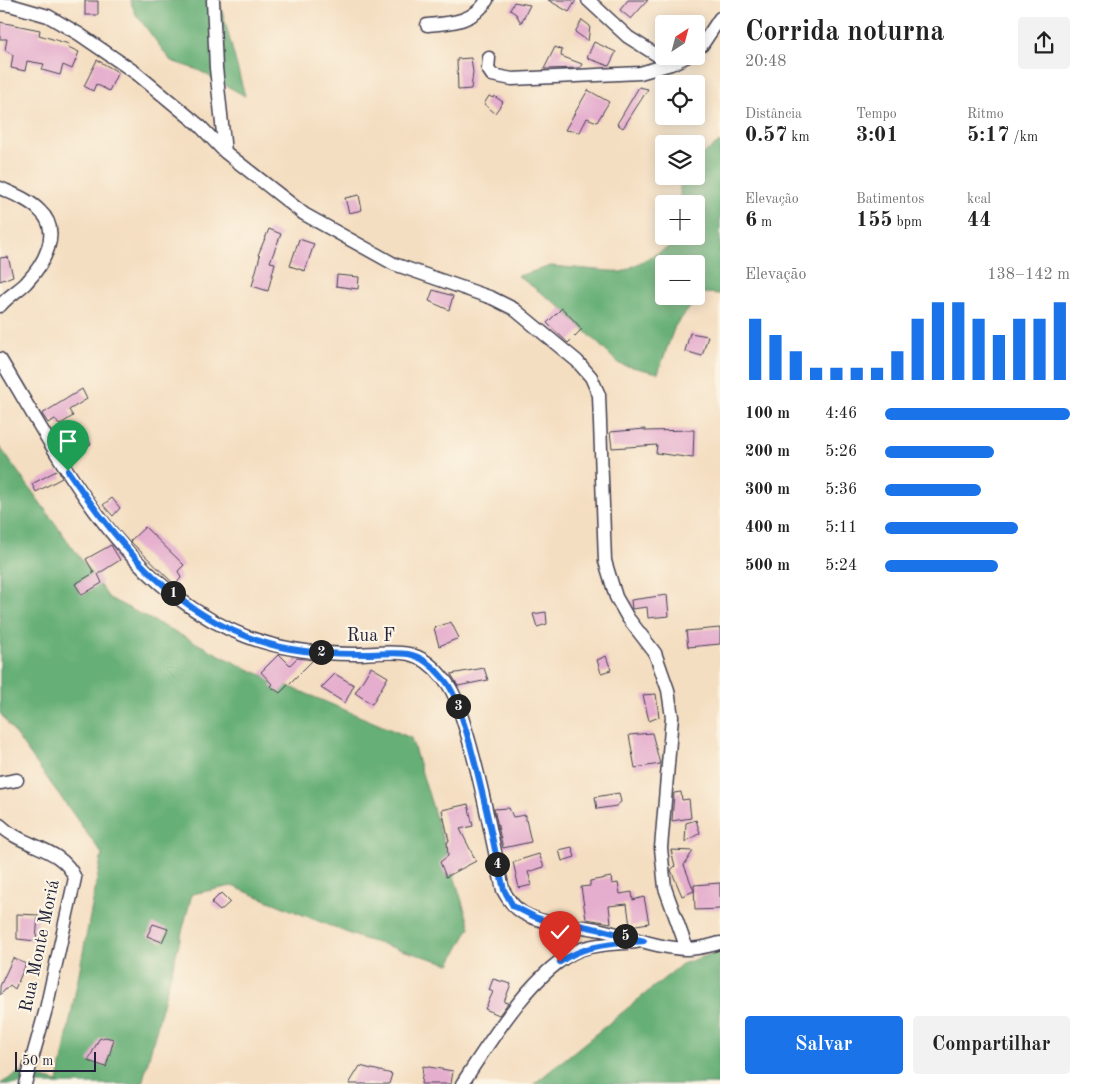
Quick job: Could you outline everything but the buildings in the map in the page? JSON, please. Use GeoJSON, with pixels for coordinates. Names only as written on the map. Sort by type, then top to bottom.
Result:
{"type":"FeatureCollection","features":[{"type":"Feature","properties":{"kind":"street"},"geometry":{"type":"LineString","coordinates":[[213,0],[216,68],[225,152]]}},
{"type":"Feature","properties":{"kind":"street"},"geometry":{"type":"LineString","coordinates":[[427,25],[472,17],[480,12],[487,0]]}},
{"type":"Feature","properties":{"kind":"street"},"geometry":{"type":"LineString","coordinates":[[588,0],[628,37],[655,54]]}},
{"type":"Feature","properties":{"kind":"street"},"geometry":{"type":"LineString","coordinates":[[0,4],[48,16],[79,34],[136,73],[200,126],[225,152],[304,214],[394,264],[492,298],[514,309],[577,361],[591,378],[599,395],[605,561],[610,580],[622,608],[655,653],[668,690],[672,717],[661,848],[664,888],[687,949]]}},
{"type":"Feature","properties":{"kind":"street"},"geometry":{"type":"LineString","coordinates":[[705,40],[720,18]]}},
{"type":"Feature","properties":{"kind":"street"},"geometry":{"type":"LineString","coordinates":[[488,58],[488,69],[492,74],[512,79],[640,74],[668,65]]}},
{"type":"Feature","properties":{"kind":"street"},"geometry":{"type":"LineString","coordinates":[[0,188],[41,211],[46,217],[51,233],[47,252],[38,268],[26,283],[0,306]]}},
{"type":"Feature","properties":{"kind":"street","name":"Rua F"},"geometry":{"type":"LineString","coordinates":[[0,359],[68,471],[103,523],[137,561],[191,607],[226,627],[270,644],[343,654],[409,654],[422,659],[444,678],[459,709],[468,738],[504,890],[513,906],[523,913],[552,923],[569,923],[664,947],[701,949],[720,943]]}},
{"type":"Feature","properties":{"kind":"street"},"geometry":{"type":"LineString","coordinates":[[0,783],[17,780]]}},
{"type":"Feature","properties":{"kind":"street","name":"Rua Monte Moriá"},"geometry":{"type":"LineString","coordinates":[[0,825],[19,838],[57,856],[69,865],[75,878],[48,1000],[25,1084]]}},
{"type":"Feature","properties":{"kind":"street"},"geometry":{"type":"LineString","coordinates":[[462,1084],[510,1014],[560,962],[570,955],[590,947],[644,941]]}},
{"type":"Feature","properties":{"kind":"green space"},"geometry":{"type":"Polygon","coordinates":[[[130,0],[219,0],[245,96],[198,70],[171,61],[135,13],[130,0]]]}},
{"type":"Feature","properties":{"kind":"green space"},"geometry":{"type":"Polygon","coordinates":[[[720,142],[720,294],[705,293],[705,255],[655,255],[655,305],[692,305],[675,326],[658,373],[619,364],[562,308],[518,276],[551,266],[622,272],[673,245],[705,245],[705,195],[680,195],[680,185],[705,185],[705,153],[720,142]]]}},
{"type":"Feature","properties":{"kind":"green space"},"geometry":{"type":"Polygon","coordinates":[[[0,447],[109,598],[241,666],[411,738],[470,927],[450,964],[360,938],[232,886],[192,894],[142,1084],[0,1084],[20,1072],[58,1082],[102,854],[0,713],[0,447]]]}},
{"type":"Feature","properties":{"kind":"green space"},"geometry":{"type":"Polygon","coordinates":[[[720,951],[720,1084],[534,1084],[682,964],[720,951]]]}},
{"type":"Feature","properties":{"kind":"route"},"geometry":{"type":"LineString","coordinates":[[68,471],[103,523],[137,561],[178,598],[226,627],[270,644],[290,648],[343,654],[409,654],[422,659],[434,668],[444,678],[452,691],[459,709],[478,777],[504,890],[513,906],[523,913],[552,923],[569,923],[644,941],[590,947],[570,955],[560,962]]}}]}
